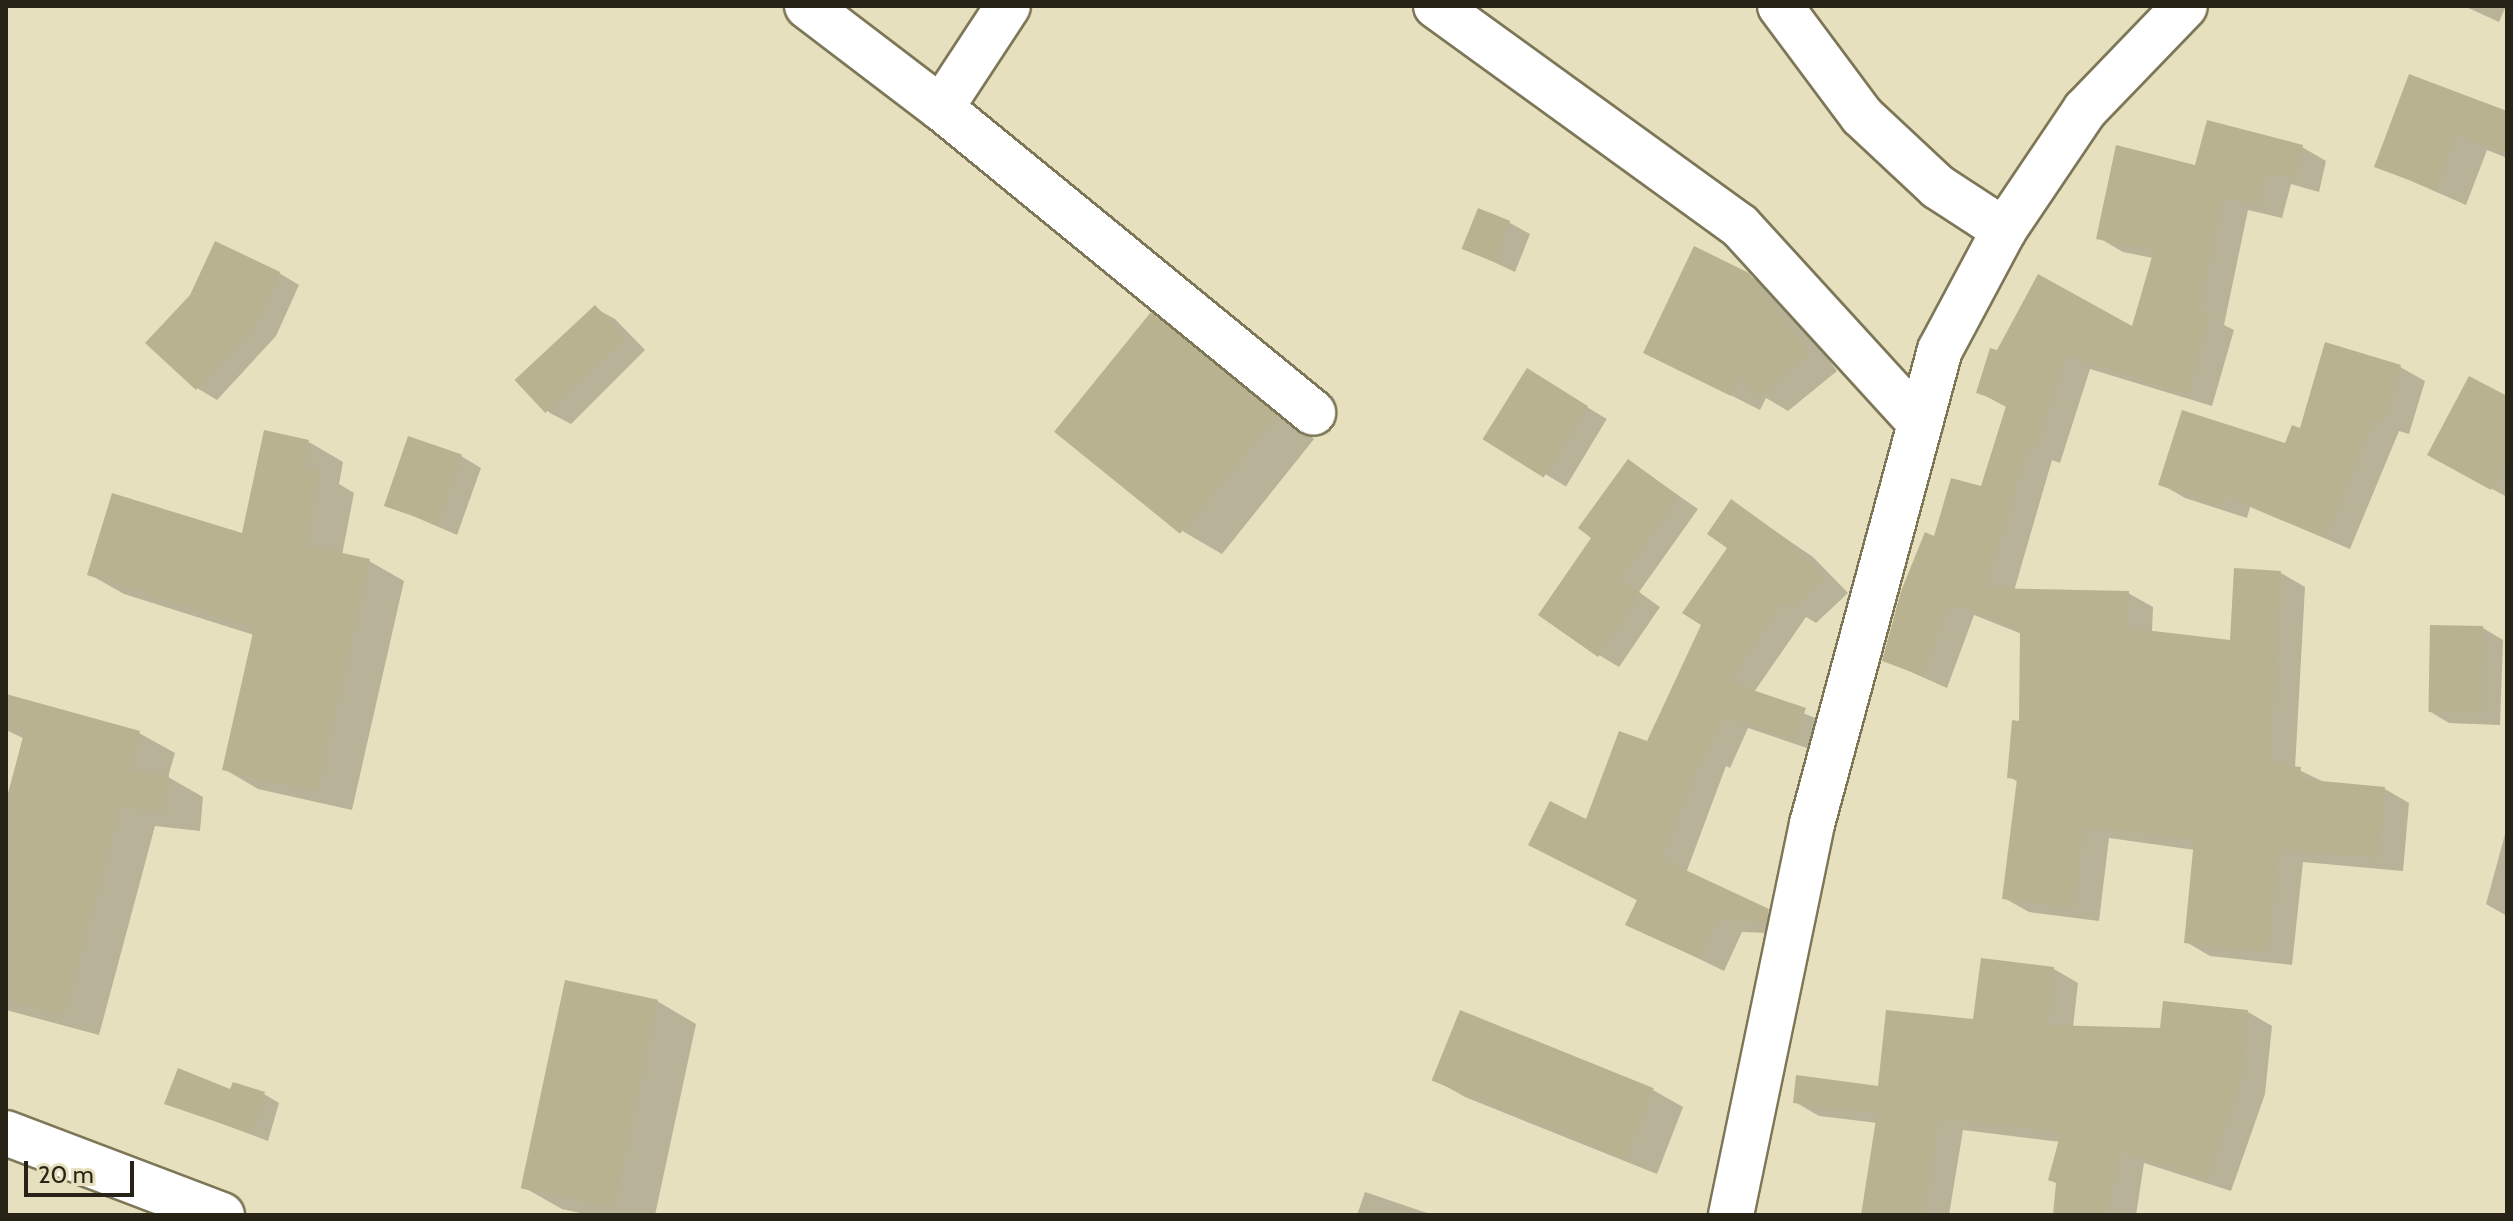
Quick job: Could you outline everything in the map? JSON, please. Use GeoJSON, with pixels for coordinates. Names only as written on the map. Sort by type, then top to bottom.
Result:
{"type":"FeatureCollection","features":[{"type":"Feature","properties":{"kind":"street"},"geometry":{"type":"LineString","coordinates":[[807,6],[941,108],[1313,413]]}},
{"type":"Feature","properties":{"kind":"street"},"geometry":{"type":"LineString","coordinates":[[941,108],[1008,6]]}},
{"type":"Feature","properties":{"kind":"street"},"geometry":{"type":"LineString","coordinates":[[1436,6],[1740,226],[1920,423]]}},
{"type":"Feature","properties":{"kind":"street"},"geometry":{"type":"LineString","coordinates":[[1780,6],[1862,116],[1938,187],[2004,230]]}},
{"type":"Feature","properties":{"kind":"street"},"geometry":{"type":"LineString","coordinates":[[1731,1215],[1805,851],[1940,350],[2004,230],[2085,110],[2185,6]]}},
{"type":"Feature","properties":{"kind":"street"},"geometry":{"type":"LineString","coordinates":[[6,1133],[222,1215]]}},
{"type":"Feature","properties":{"kind":"building"},"geometry":{"type":"Polygon","coordinates":[[[2409,74],[2507,111],[2507,153],[2456,134],[2436,190],[2374,167],[2409,74]]]}},
{"type":"Feature","properties":{"kind":"building"},"geometry":{"type":"Polygon","coordinates":[[[2207,120],[2303,145],[2294,179],[2266,172],[2258,206],[2223,197],[2199,311],[2210,314],[2188,394],[2065,356],[2035,450],[2027,448],[1986,588],[2129,591],[2128,628],[2230,640],[2234,568],[2281,571],[2270,763],[2301,767],[2300,779],[2385,787],[2378,858],[2278,849],[2268,952],[2184,943],[2194,840],[2084,826],[2074,908],[2002,899],[2017,779],[2007,778],[2012,720],[2019,721],[2020,631],[1949,603],[1923,676],[1882,661],[1901,591],[1925,532],[1934,536],[1951,478],[1981,486],[2007,403],[1976,393],[1990,348],[1997,350],[2038,274],[2132,326],[2154,250],[2096,239],[2116,145],[2195,165],[2207,120]]]}},
{"type":"Feature","properties":{"kind":"building"},"geometry":{"type":"Polygon","coordinates":[[[1478,208],[1510,221],[1494,262],[1462,249],[1478,208]]]}},
{"type":"Feature","properties":{"kind":"building"},"geometry":{"type":"Polygon","coordinates":[[[215,241],[280,272],[256,324],[196,390],[145,343],[190,295],[215,241]]]}},
{"type":"Feature","properties":{"kind":"building"},"geometry":{"type":"Polygon","coordinates":[[[1694,246],[1749,273],[1810,354],[1758,396],[1741,375],[1731,396],[1643,353],[1694,246]]]}},
{"type":"Feature","properties":{"kind":"building"},"geometry":{"type":"Polygon","coordinates":[[[595,305],[626,338],[545,413],[515,380],[595,305]]]}},
{"type":"Feature","properties":{"kind":"building"},"geometry":{"type":"Polygon","coordinates":[[[1151,312],[1277,414],[1180,534],[1054,432],[1151,312]]]}},
{"type":"Feature","properties":{"kind":"building"},"geometry":{"type":"Polygon","coordinates":[[[2325,342],[2401,365],[2384,422],[2374,419],[2325,537],[2226,495],[2223,506],[2158,485],[2182,410],[2285,443],[2292,425],[2300,428],[2325,342]]]}},
{"type":"Feature","properties":{"kind":"building"},"geometry":{"type":"Polygon","coordinates":[[[1527,368],[1588,406],[1544,477],[1482,439],[1527,368]]]}},
{"type":"Feature","properties":{"kind":"building"},"geometry":{"type":"Polygon","coordinates":[[[2469,376],[2507,396],[2507,459],[2491,490],[2427,455],[2469,376]]]}},
{"type":"Feature","properties":{"kind":"building"},"geometry":{"type":"Polygon","coordinates":[[[264,430],[309,440],[304,467],[320,471],[306,545],[370,559],[317,792],[222,770],[254,628],[87,575],[112,493],[242,533],[264,430]]]}},
{"type":"Feature","properties":{"kind":"building"},"geometry":{"type":"Polygon","coordinates":[[[408,436],[462,455],[438,525],[384,506],[408,436]]]}},
{"type":"Feature","properties":{"kind":"building"},"geometry":{"type":"Polygon","coordinates":[[[1628,459],[1679,496],[1620,579],[1641,594],[1598,657],[1538,615],[1591,538],[1578,528],[1628,459]]]}},
{"type":"Feature","properties":{"kind":"building"},"geometry":{"type":"Polygon","coordinates":[[[1731,499],[1789,541],[1825,578],[1791,610],[1783,602],[1731,677],[1738,685],[1806,708],[1795,740],[1724,716],[1706,756],[1702,754],[1662,859],[1769,909],[1766,922],[1718,920],[1700,959],[1625,925],[1637,900],[1528,845],[1550,801],[1586,819],[1619,731],[1647,741],[1701,625],[1682,613],[1727,548],[1707,534],[1731,499]]]}},
{"type":"Feature","properties":{"kind":"building"},"geometry":{"type":"Polygon","coordinates":[[[2430,625],[2483,626],[2481,713],[2428,712],[2430,625]]]}},
{"type":"Feature","properties":{"kind":"building"},"geometry":{"type":"Polygon","coordinates":[[[6,694],[140,731],[130,771],[169,775],[165,812],[120,807],[64,1016],[6,1000],[6,801],[24,733],[6,727],[6,694]]]}},
{"type":"Feature","properties":{"kind":"building"},"geometry":{"type":"Polygon","coordinates":[[[1981,958],[2054,967],[2048,1025],[2160,1028],[2163,1001],[2248,1010],[2241,1080],[2207,1179],[2120,1151],[2107,1215],[2053,1215],[2056,1183],[2048,1180],[2061,1132],[1939,1118],[1924,1215],[1861,1215],[1877,1113],[1793,1103],[1796,1075],[1878,1086],[1886,1010],[1973,1019],[1981,958]]]}},
{"type":"Feature","properties":{"kind":"building"},"geometry":{"type":"Polygon","coordinates":[[[565,980],[658,1000],[614,1208],[521,1188],[565,980]]]}},
{"type":"Feature","properties":{"kind":"building"},"geometry":{"type":"Polygon","coordinates":[[[1460,1010],[1654,1088],[1625,1159],[1432,1080],[1460,1010]]]}},
{"type":"Feature","properties":{"kind":"building"},"geometry":{"type":"Polygon","coordinates":[[[178,1068],[230,1089],[233,1082],[265,1092],[252,1134],[164,1104],[178,1068]]]}}]}
